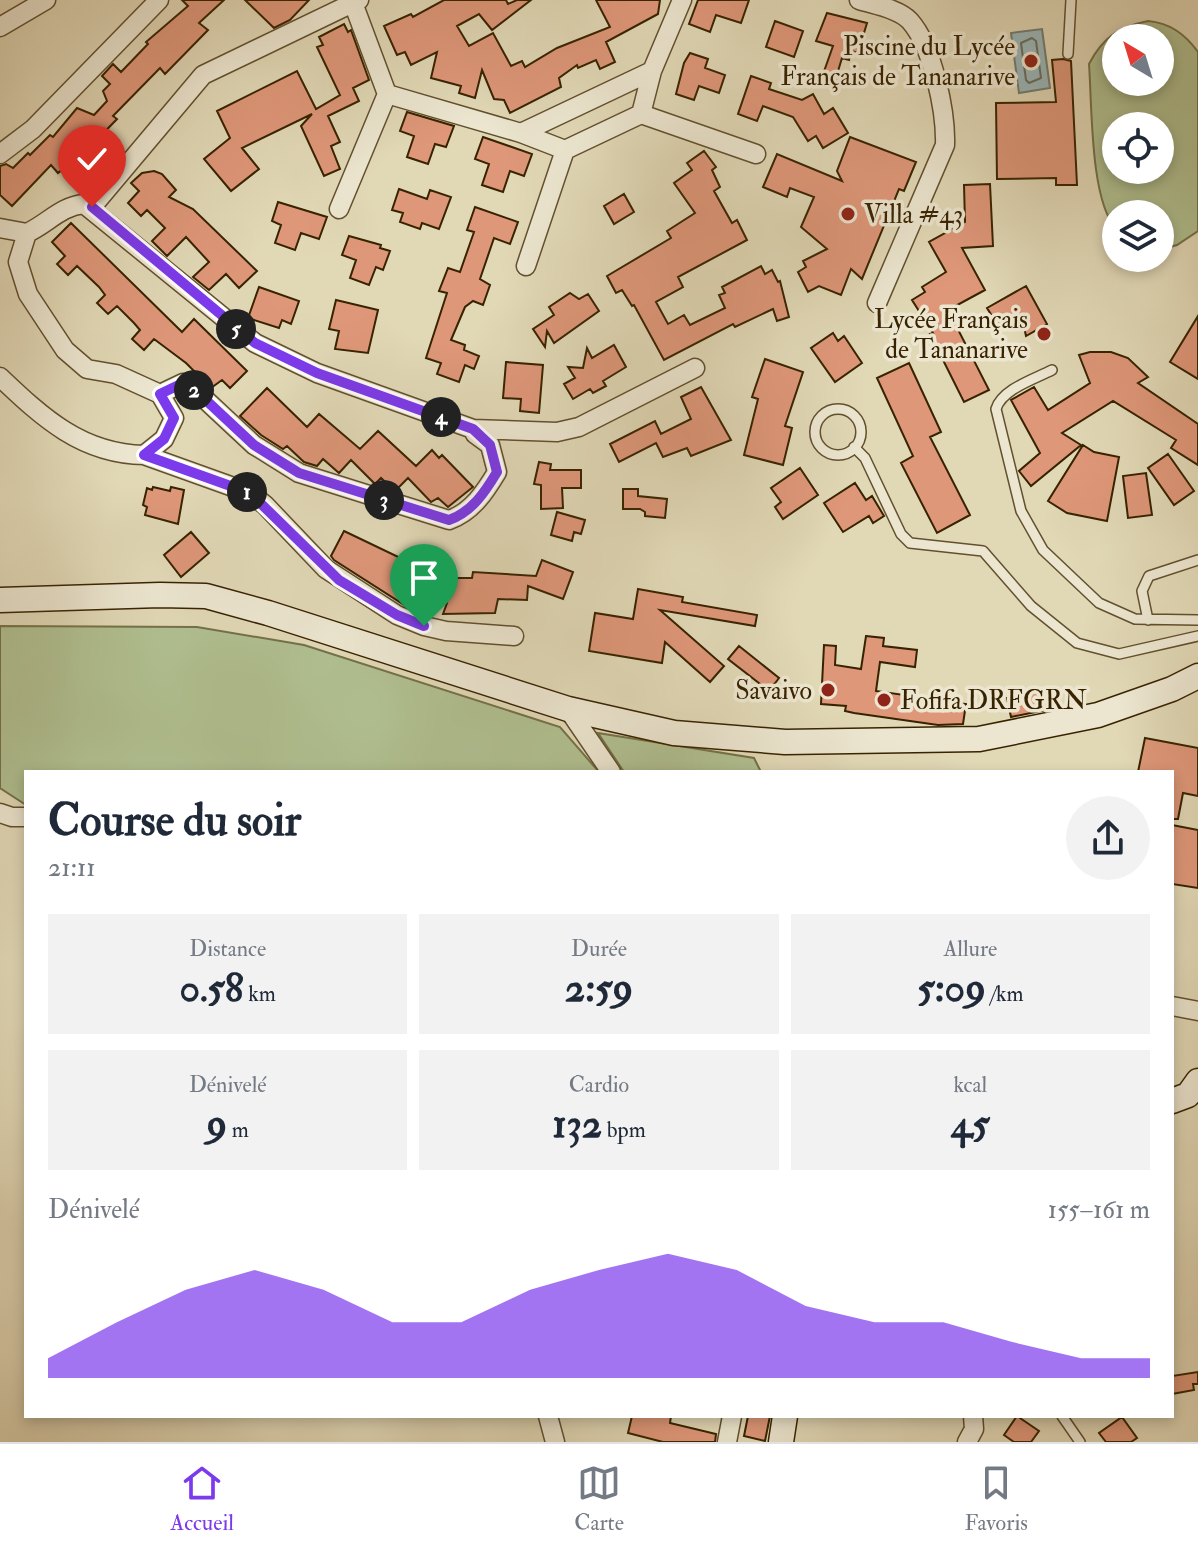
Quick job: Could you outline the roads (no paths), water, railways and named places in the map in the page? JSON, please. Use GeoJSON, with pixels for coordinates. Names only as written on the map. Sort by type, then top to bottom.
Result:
{"type":"FeatureCollection","features":[{"type":"Feature","properties":{"kind":"street"},"geometry":{"type":"LineString","coordinates":[[0,27],[46,0]]}},
{"type":"Feature","properties":{"kind":"street"},"geometry":{"type":"LineString","coordinates":[[0,154],[33,129],[159,0]]}},
{"type":"Feature","properties":{"kind":"street"},"geometry":{"type":"LineString","coordinates":[[641,114],[652,71],[682,0]]}},
{"type":"Feature","properties":{"kind":"street"},"geometry":{"type":"LineString","coordinates":[[859,0],[903,16],[915,28],[937,86],[945,130],[945,145],[877,303]]}},
{"type":"Feature","properties":{"kind":"street"},"geometry":{"type":"LineString","coordinates":[[92,207],[203,75],[355,1],[387,94],[339,209]]}},
{"type":"Feature","properties":{"kind":"street"},"geometry":{"type":"LineString","coordinates":[[521,133],[652,71]]}},
{"type":"Feature","properties":{"kind":"street"},"geometry":{"type":"LineString","coordinates":[[387,94],[521,133],[565,150]]}},
{"type":"Feature","properties":{"kind":"street"},"geometry":{"type":"LineString","coordinates":[[526,266],[565,150],[641,114],[756,154]]}},
{"type":"Feature","properties":{"kind":"street"},"geometry":{"type":"LineString","coordinates":[[0,228],[27,233],[74,205],[92,207],[255,343],[317,373],[473,429],[557,432],[579,427],[695,368]]}},
{"type":"Feature","properties":{"kind":"street"},"geometry":{"type":"LineString","coordinates":[[27,233],[18,262],[28,294],[65,350],[87,369],[116,374],[160,394],[174,418],[164,439],[144,455]]}},
{"type":"Feature","properties":{"kind":"street"},"geometry":{"type":"LineString","coordinates":[[0,377],[39,414],[73,438],[110,452],[144,455],[250,493],[326,569],[397,615],[446,631],[514,636]]}},
{"type":"Feature","properties":{"kind":"street"},"geometry":{"type":"LineString","coordinates":[[160,394],[183,383],[194,389],[254,445],[299,473],[449,520],[463,515],[476,502],[497,472],[490,445],[473,429]]}},
{"type":"Feature","properties":{"kind":"street"},"geometry":{"type":"LineString","coordinates":[[0,600],[206,596],[568,709],[674,733],[785,742],[979,739],[1098,715],[1172,689],[1198,676]]}},
{"type":"Feature","properties":{"kind":"street"},"geometry":{"type":"LineString","coordinates":[[568,709],[610,770]]}},
{"type":"Feature","properties":{"kind":"street"},"geometry":{"type":"LineString","coordinates":[[0,813],[24,817]]}},
{"type":"Feature","properties":{"kind":"street"},"geometry":{"type":"LineString","coordinates":[[1174,1006],[1198,1011]]}},
{"type":"Feature","properties":{"kind":"street"},"geometry":{"type":"LineString","coordinates":[[1174,1100],[1188,1095],[1198,1081]]}},
{"type":"Feature","properties":{"kind":"street"},"geometry":{"type":"LineString","coordinates":[[549,1418],[555,1442]]}},
{"type":"Feature","properties":{"kind":"street"},"geometry":{"type":"LineString","coordinates":[[727,1442],[732,1418]]}},
{"type":"Feature","properties":{"kind":"street"},"geometry":{"type":"LineString","coordinates":[[781,1442],[785,1418]]}},
{"type":"Feature","properties":{"kind":"street"},"geometry":{"type":"LineString","coordinates":[[967,1442],[974,1429],[973,1418]]}},
{"type":"Feature","properties":{"kind":"lane"},"geometry":{"type":"LineString","coordinates":[[1068,54],[1071,0]]}},
{"type":"Feature","properties":{"kind":"lane"},"geometry":{"type":"LineString","coordinates":[[1052,370],[1009,393],[997,404],[1021,511],[1043,550],[1099,603],[1135,619],[1198,620]]}},
{"type":"Feature","properties":{"kind":"lane"},"geometry":{"type":"LineString","coordinates":[[837,409],[851,413],[861,431],[854,447],[838,455],[824,451],[814,433],[819,419],[837,409]]}},
{"type":"Feature","properties":{"kind":"lane"},"geometry":{"type":"LineString","coordinates":[[854,447],[865,458],[901,534],[910,543],[983,551],[1031,606],[1077,643],[1119,654],[1198,636]]}},
{"type":"Feature","properties":{"kind":"lane"},"geometry":{"type":"LineString","coordinates":[[1148,620],[1142,591],[1149,576],[1198,560]]}},
{"type":"Feature","properties":{"kind":"lane"},"geometry":{"type":"LineString","coordinates":[[1063,1418],[1080,1442]]}},
{"type":"Feature","properties":{"kind":"water","name":"Piscine du Lycée Français de Tananarive"},"geometry":{"type":"Polygon","coordinates":[[[1042,29],[1050,88],[1019,93],[1011,33],[1042,29]]]}},
{"type":"Feature","properties":{"kind":"place","name":"Piscine du Lycée Français de Tananarive"},"geometry":{"type":"Point","coordinates":[1031,61]}},
{"type":"Feature","properties":{"kind":"place","name":"Villa #43"},"geometry":{"type":"Point","coordinates":[848,214]}},
{"type":"Feature","properties":{"kind":"place","name":"Lycée Français de Tananarive"},"geometry":{"type":"Point","coordinates":[1044,334]}},
{"type":"Feature","properties":{"kind":"place","name":"Savaivo"},"geometry":{"type":"Point","coordinates":[828,690]}},
{"type":"Feature","properties":{"kind":"place","name":"Fofifa DRFGRN"},"geometry":{"type":"Point","coordinates":[884,700]}}]}
